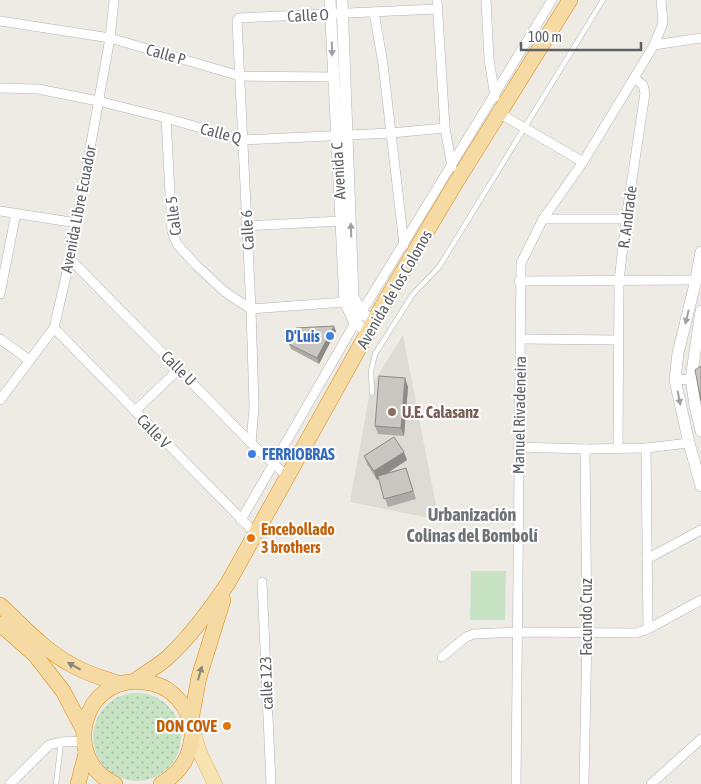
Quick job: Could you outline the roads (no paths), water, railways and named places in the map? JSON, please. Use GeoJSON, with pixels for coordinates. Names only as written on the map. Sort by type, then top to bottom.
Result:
{"type":"FeatureCollection","features":[{"type":"Feature","properties":{"kind":"highway","name":"Avenida de los Colonos"},"geometry":{"type":"LineString","coordinates":[[84,741],[87,714],[95,701],[106,691],[127,682],[165,660],[184,642],[202,620],[228,583],[407,264],[570,0]]}},
{"type":"Feature","properties":{"kind":"highway","name":"Avenida de los Colonos"},"geometry":{"type":"LineString","coordinates":[[161,784],[172,778],[184,765],[191,749],[198,677],[228,583]]}},
{"type":"Feature","properties":{"kind":"highway"},"geometry":{"type":"LineString","coordinates":[[0,605],[46,648],[70,664],[86,672],[127,682],[153,683],[170,691],[183,704],[192,726]]}},
{"type":"Feature","properties":{"kind":"highway"},"geometry":{"type":"LineString","coordinates":[[0,624],[35,655],[63,691],[94,768],[107,780],[115,784]]}},
{"type":"Feature","properties":{"kind":"highway"},"geometry":{"type":"LineString","coordinates":[[78,784],[84,741]]}},
{"type":"Feature","properties":{"kind":"main road"},"geometry":{"type":"LineString","coordinates":[[192,726],[200,753],[215,784]]}},
{"type":"Feature","properties":{"kind":"street","name":"Avenida Libre Ecuador"},"geometry":{"type":"LineString","coordinates":[[0,400],[54,328],[70,259],[110,38],[114,0]]}},
{"type":"Feature","properties":{"kind":"street","name":"Avenida C"},"geometry":{"type":"LineString","coordinates":[[330,0],[337,14],[342,136],[353,297],[362,313]]}},
{"type":"Feature","properties":{"kind":"street","name":"Avenida C"},"geometry":{"type":"LineString","coordinates":[[342,0],[337,14],[333,77],[342,136],[340,220],[345,302],[355,324]]}},
{"type":"Feature","properties":{"kind":"street"},"geometry":{"type":"LineString","coordinates":[[486,0],[490,58],[499,113],[583,162]]}},
{"type":"Feature","properties":{"kind":"street"},"geometry":{"type":"LineString","coordinates":[[241,520],[355,324],[552,0]]}},
{"type":"Feature","properties":{"kind":"street"},"geometry":{"type":"LineString","coordinates":[[634,78],[654,45],[663,23],[662,0]]}},
{"type":"Feature","properties":{"kind":"street","name":"Calle O"},"geometry":{"type":"LineString","coordinates":[[239,18],[374,12],[437,5]]}},
{"type":"Feature","properties":{"kind":"street"},"geometry":{"type":"LineString","coordinates":[[437,5],[445,128],[455,184]]}},
{"type":"Feature","properties":{"kind":"street"},"geometry":{"type":"LineString","coordinates":[[374,12],[383,64],[407,264]]}},
{"type":"Feature","properties":{"kind":"street","name":"Calle 6"},"geometry":{"type":"LineString","coordinates":[[239,18],[236,24],[251,309],[254,408],[252,442]]}},
{"type":"Feature","properties":{"kind":"street","name":"Calle P"},"geometry":{"type":"LineString","coordinates":[[0,21],[110,38],[240,76],[333,77]]}},
{"type":"Feature","properties":{"kind":"street"},"geometry":{"type":"LineString","coordinates":[[654,45],[701,38]]}},
{"type":"Feature","properties":{"kind":"street","name":"Manuel Rivadeneira"},"geometry":{"type":"LineString","coordinates":[[516,784],[519,281],[522,257],[543,219],[583,162],[634,78]]}},
{"type":"Feature","properties":{"kind":"street","name":"R. Andrade"},"geometry":{"type":"LineString","coordinates":[[618,448],[619,281],[626,219],[645,93],[643,85],[634,78]]}},
{"type":"Feature","properties":{"kind":"street","name":"Calle Q"},"geometry":{"type":"LineString","coordinates":[[0,88],[38,89],[98,100],[242,140],[391,134],[445,128]]}},
{"type":"Feature","properties":{"kind":"street","name":"Calle 5"},"geometry":{"type":"LineString","coordinates":[[166,118],[174,238],[196,265],[219,287],[251,309]]}},
{"type":"Feature","properties":{"kind":"street"},"geometry":{"type":"LineString","coordinates":[[0,211],[76,223]]}},
{"type":"Feature","properties":{"kind":"street"},"geometry":{"type":"LineString","coordinates":[[0,294],[16,214]]}},
{"type":"Feature","properties":{"kind":"street"},"geometry":{"type":"LineString","coordinates":[[543,219],[626,219]]}},
{"type":"Feature","properties":{"kind":"street"},"geometry":{"type":"LineString","coordinates":[[246,226],[340,220]]}},
{"type":"Feature","properties":{"kind":"street"},"geometry":{"type":"LineString","coordinates":[[701,252],[678,353],[675,380],[701,486]]}},
{"type":"Feature","properties":{"kind":"street","name":"Calle U"},"geometry":{"type":"LineString","coordinates":[[70,259],[288,477]]}},
{"type":"Feature","properties":{"kind":"street"},"geometry":{"type":"LineString","coordinates":[[519,281],[696,280]]}},
{"type":"Feature","properties":{"kind":"street"},"geometry":{"type":"LineString","coordinates":[[251,309],[345,302]]}},
{"type":"Feature","properties":{"kind":"street"},"geometry":{"type":"LineString","coordinates":[[701,311],[691,379],[701,431]]}},
{"type":"Feature","properties":{"kind":"street"},"geometry":{"type":"LineString","coordinates":[[362,313],[372,327]]}},
{"type":"Feature","properties":{"kind":"street"},"geometry":{"type":"LineString","coordinates":[[355,324],[372,327]]}},
{"type":"Feature","properties":{"kind":"street","name":"Calle V"},"geometry":{"type":"LineString","coordinates":[[54,328],[255,533]]}},
{"type":"Feature","properties":{"kind":"street"},"geometry":{"type":"LineString","coordinates":[[0,339],[29,360]]}},
{"type":"Feature","properties":{"kind":"street"},"geometry":{"type":"LineString","coordinates":[[520,339],[618,340]]}},
{"type":"Feature","properties":{"kind":"street"},"geometry":{"type":"LineString","coordinates":[[135,411],[179,369]]}},
{"type":"Feature","properties":{"kind":"street"},"geometry":{"type":"LineString","coordinates":[[675,380],[691,379],[701,372]]}},
{"type":"Feature","properties":{"kind":"street"},"geometry":{"type":"LineString","coordinates":[[518,447],[646,448],[689,443]]}},
{"type":"Feature","properties":{"kind":"street"},"geometry":{"type":"LineString","coordinates":[[646,448],[648,629]]}},
{"type":"Feature","properties":{"kind":"street","name":"Facundo Cruz"},"geometry":{"type":"LineString","coordinates":[[584,784],[587,634],[585,449]]}},
{"type":"Feature","properties":{"kind":"street"},"geometry":{"type":"LineString","coordinates":[[647,559],[701,530]]}},
{"type":"Feature","properties":{"kind":"street","name":"calle 123"},"geometry":{"type":"LineString","coordinates":[[262,582],[271,784]]}},
{"type":"Feature","properties":{"kind":"street"},"geometry":{"type":"LineString","coordinates":[[442,657],[470,635],[518,632],[632,634],[648,629],[701,600]]}},
{"type":"Feature","properties":{"kind":"street"},"geometry":{"type":"LineString","coordinates":[[651,784],[701,739]]}},
{"type":"Feature","properties":{"kind":"street"},"geometry":{"type":"LineString","coordinates":[[10,784],[48,746],[61,742],[84,741]]}},
{"type":"Feature","properties":{"kind":"lane"},"geometry":{"type":"LineString","coordinates":[[372,393],[371,371],[375,354],[412,294],[439,267],[603,0]]}},
{"type":"Feature","properties":{"kind":"lane"},"geometry":{"type":"LineString","coordinates":[[56,784],[61,742]]}},
{"type":"Feature","properties":{"kind":"place","name":"D'Luis"},"geometry":{"type":"Point","coordinates":[330,336]}},
{"type":"Feature","properties":{"kind":"place","name":"U.E. Calasanz"},"geometry":{"type":"Point","coordinates":[392,412]}},
{"type":"Feature","properties":{"kind":"place","name":"FERRIOBRAS"},"geometry":{"type":"Point","coordinates":[252,454]}},
{"type":"Feature","properties":{"kind":"place","name":"Encebollado 3 brothers"},"geometry":{"type":"Point","coordinates":[251,538]}},
{"type":"Feature","properties":{"kind":"place","name":"DON COVE"},"geometry":{"type":"Point","coordinates":[227,726]}},
{"type":"Feature","properties":{"kind":"district","name":"Urbanización Colinas del Bombolí"},"geometry":{"type":"Point","coordinates":[472,525]}}]}
